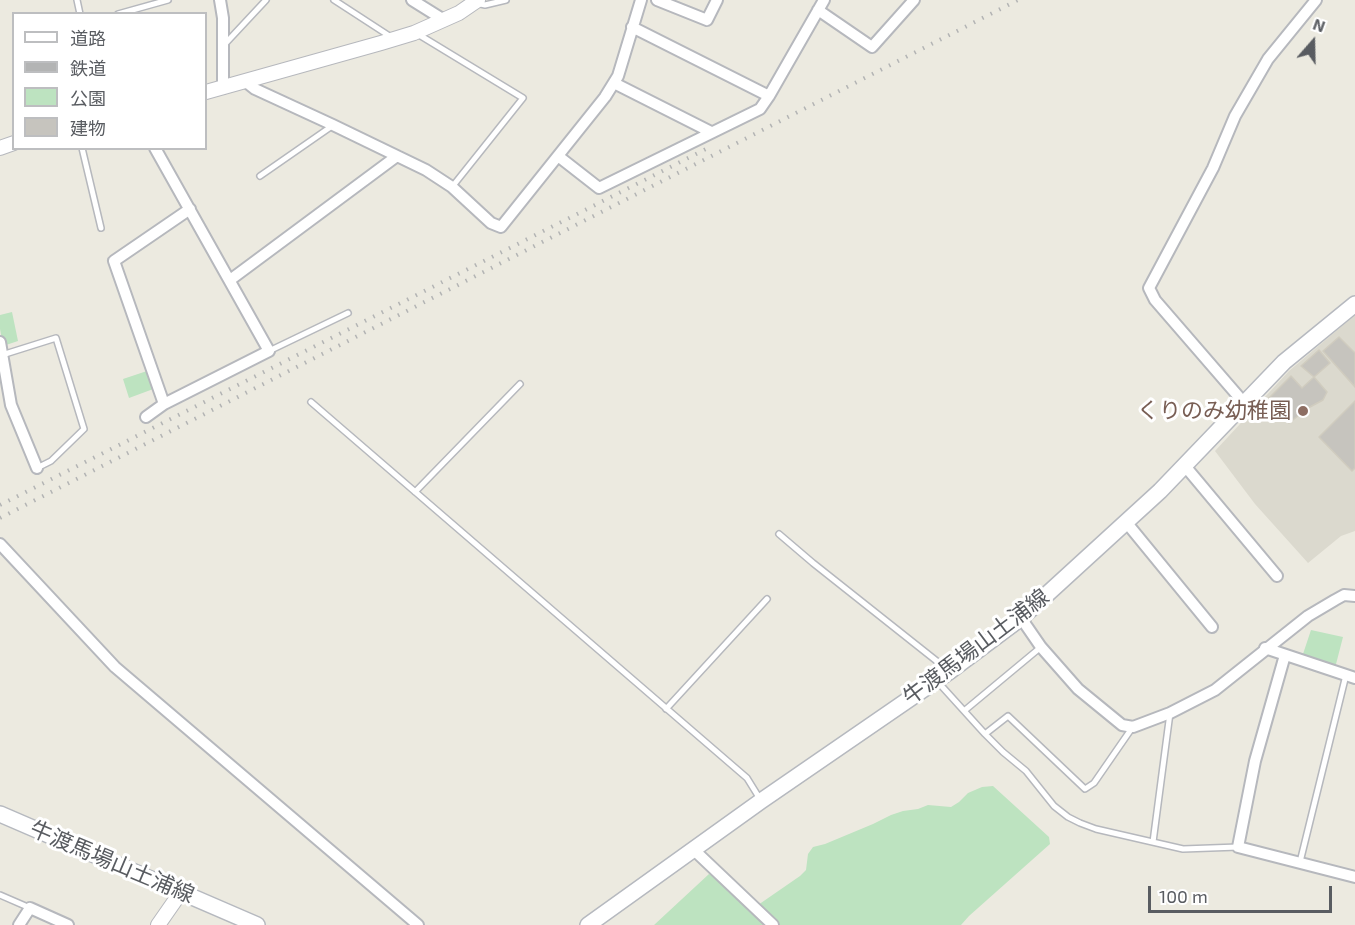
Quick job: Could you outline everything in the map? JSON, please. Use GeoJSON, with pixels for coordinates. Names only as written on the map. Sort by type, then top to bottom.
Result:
{"type":"FeatureCollection","features":[{"type":"Feature","properties":{"kind":"main road","name":"牛渡馬場山土浦線"},"geometry":{"type":"LineString","coordinates":[[588,925],[761,801],[950,671],[1021,618],[1160,491],[1284,362],[1355,304]]}},
{"type":"Feature","properties":{"kind":"main road","name":"牛渡馬場山土浦線"},"geometry":{"type":"LineString","coordinates":[[0,814],[257,925]]}},
{"type":"Feature","properties":{"kind":"street"},"geometry":{"type":"LineString","coordinates":[[220,0],[223,18],[223,88]]}},
{"type":"Feature","properties":{"kind":"street"},"geometry":{"type":"LineString","coordinates":[[412,0],[444,20]]}},
{"type":"Feature","properties":{"kind":"street"},"geometry":{"type":"LineString","coordinates":[[245,81],[255,89],[426,170],[452,187],[491,223],[501,227],[614,83],[641,0]]}},
{"type":"Feature","properties":{"kind":"street"},"geometry":{"type":"LineString","coordinates":[[657,0],[707,20],[717,0]]}},
{"type":"Feature","properties":{"kind":"street"},"geometry":{"type":"LineString","coordinates":[[558,156],[599,188],[759,109],[769,96],[824,0]]}},
{"type":"Feature","properties":{"kind":"street"},"geometry":{"type":"LineString","coordinates":[[818,10],[872,47],[914,0]]}},
{"type":"Feature","properties":{"kind":"street"},"geometry":{"type":"LineString","coordinates":[[1245,404],[1155,300],[1149,288],[1213,168],[1235,116],[1268,59],[1316,0]]}},
{"type":"Feature","properties":{"kind":"street"},"geometry":{"type":"LineString","coordinates":[[207,92],[414,33],[459,13],[476,1]]}},
{"type":"Feature","properties":{"kind":"street"},"geometry":{"type":"LineString","coordinates":[[632,27],[769,96]]}},
{"type":"Feature","properties":{"kind":"street"},"geometry":{"type":"LineString","coordinates":[[614,83],[711,132]]}},
{"type":"Feature","properties":{"kind":"street"},"geometry":{"type":"LineString","coordinates":[[146,417],[164,404],[269,351],[156,150]]}},
{"type":"Feature","properties":{"kind":"street"},"geometry":{"type":"LineString","coordinates":[[230,280],[397,156]]}},
{"type":"Feature","properties":{"kind":"street"},"geometry":{"type":"LineString","coordinates":[[164,404],[114,261],[190,209]]}},
{"type":"Feature","properties":{"kind":"street"},"geometry":{"type":"LineString","coordinates":[[0,342],[11,405],[37,468]]}},
{"type":"Feature","properties":{"kind":"street"},"geometry":{"type":"LineString","coordinates":[[1185,466],[1277,576]]}},
{"type":"Feature","properties":{"kind":"street"},"geometry":{"type":"LineString","coordinates":[[1126,522],[1212,627]]}},
{"type":"Feature","properties":{"kind":"street"},"geometry":{"type":"LineString","coordinates":[[0,544],[115,667],[418,925]]}},
{"type":"Feature","properties":{"kind":"street"},"geometry":{"type":"LineString","coordinates":[[1021,618],[1041,647],[1078,689],[1122,725],[1133,727],[1170,713],[1215,690],[1308,616],[1344,595],[1355,596]]}},
{"type":"Feature","properties":{"kind":"street"},"geometry":{"type":"LineString","coordinates":[[1265,648],[1351,676]]}},
{"type":"Feature","properties":{"kind":"street"},"geometry":{"type":"LineString","coordinates":[[1285,655],[1255,761],[1238,847],[1355,876]]}},
{"type":"Feature","properties":{"kind":"street"},"geometry":{"type":"LineString","coordinates":[[694,850],[772,925]]}},
{"type":"Feature","properties":{"kind":"street"},"geometry":{"type":"LineString","coordinates":[[158,925],[181,892]]}},
{"type":"Feature","properties":{"kind":"street"},"geometry":{"type":"LineString","coordinates":[[19,925],[30,908],[68,925]]}},
{"type":"Feature","properties":{"kind":"lane"},"geometry":{"type":"LineString","coordinates":[[125,12],[168,0]]}},
{"type":"Feature","properties":{"kind":"lane"},"geometry":{"type":"LineString","coordinates":[[223,46],[266,0]]}},
{"type":"Feature","properties":{"kind":"lane"},"geometry":{"type":"LineString","coordinates":[[334,0],[395,39]]}},
{"type":"Feature","properties":{"kind":"lane"},"geometry":{"type":"LineString","coordinates":[[476,1],[485,5],[506,0]]}},
{"type":"Feature","properties":{"kind":"lane"},"geometry":{"type":"LineString","coordinates":[[414,33],[523,98],[452,187]]}},
{"type":"Feature","properties":{"kind":"lane"},"geometry":{"type":"LineString","coordinates":[[260,176],[333,125]]}},
{"type":"Feature","properties":{"kind":"lane"},"geometry":{"type":"LineString","coordinates":[[82,150],[101,228]]}},
{"type":"Feature","properties":{"kind":"lane"},"geometry":{"type":"LineString","coordinates":[[269,351],[348,313]]}},
{"type":"Feature","properties":{"kind":"lane"},"geometry":{"type":"LineString","coordinates":[[2,355],[56,338],[84,429],[51,461],[37,468]]}},
{"type":"Feature","properties":{"kind":"lane"},"geometry":{"type":"LineString","coordinates":[[415,492],[520,384]]}},
{"type":"Feature","properties":{"kind":"lane"},"geometry":{"type":"LineString","coordinates":[[311,402],[747,778],[761,801]]}},
{"type":"Feature","properties":{"kind":"lane"},"geometry":{"type":"LineString","coordinates":[[779,534],[950,671]]}},
{"type":"Feature","properties":{"kind":"lane"},"geometry":{"type":"LineString","coordinates":[[666,709],[767,600]]}},
{"type":"Feature","properties":{"kind":"lane"},"geometry":{"type":"LineString","coordinates":[[964,711],[1041,647]]}},
{"type":"Feature","properties":{"kind":"lane"},"geometry":{"type":"LineString","coordinates":[[1300,862],[1351,676]]}},
{"type":"Feature","properties":{"kind":"lane"},"geometry":{"type":"LineString","coordinates":[[936,680],[1003,752],[1026,771],[1054,807],[1068,817],[1096,829],[1183,849],[1238,847]]}},
{"type":"Feature","properties":{"kind":"lane"},"geometry":{"type":"LineString","coordinates":[[1153,842],[1170,713]]}},
{"type":"Feature","properties":{"kind":"lane"},"geometry":{"type":"LineString","coordinates":[[986,734],[1008,716],[1085,789],[1094,783],[1133,727]]}},
{"type":"Feature","properties":{"kind":"lane"},"geometry":{"type":"LineString","coordinates":[[0,895],[30,908]]}},
{"type":"Feature","properties":{"kind":"shaded area","name":"くりのみ幼稚園"},"geometry":{"type":"Polygon","coordinates":[[[1355,315],[1355,531],[1341,536],[1308,563],[1255,504],[1215,451],[1289,371],[1355,315]]]}},
{"type":"Feature","properties":{"kind":"green space"},"geometry":{"type":"Polygon","coordinates":[[[12,312],[18,341],[3,346],[0,315],[12,312]]]}},
{"type":"Feature","properties":{"kind":"green space"},"geometry":{"type":"Polygon","coordinates":[[[150,370],[156,388],[129,398],[123,379],[150,370]]]}},
{"type":"Feature","properties":{"kind":"green space"},"geometry":{"type":"Polygon","coordinates":[[[1311,630],[1343,637],[1335,668],[1302,657],[1311,630]]]}},
{"type":"Feature","properties":{"kind":"green space"},"geometry":{"type":"Polygon","coordinates":[[[993,786],[1049,837],[1050,844],[961,925],[777,925],[758,905],[806,870],[808,854],[813,847],[903,811],[928,805],[951,807],[968,793],[982,787],[993,786]]]}},
{"type":"Feature","properties":{"kind":"green space"},"geometry":{"type":"Polygon","coordinates":[[[709,874],[714,876],[767,925],[654,925],[709,874]]]}},
{"type":"Feature","properties":{"kind":"building"},"geometry":{"type":"Polygon","coordinates":[[[1339,337],[1355,353],[1355,387],[1323,351],[1339,337]]]}},
{"type":"Feature","properties":{"kind":"building"},"geometry":{"type":"Polygon","coordinates":[[[1319,350],[1330,363],[1314,377],[1301,366],[1319,350]]]}},
{"type":"Feature","properties":{"kind":"building"},"geometry":{"type":"Polygon","coordinates":[[[1291,376],[1302,388],[1314,377],[1327,392],[1323,400],[1289,423],[1268,399],[1291,376]]]}},
{"type":"Feature","properties":{"kind":"building"},"geometry":{"type":"Polygon","coordinates":[[[1355,401],[1355,468],[1352,471],[1319,437],[1355,401]]]}},
{"type":"Feature","properties":{"kind":"railway"},"geometry":{"type":"LineString","coordinates":[[0,518],[1018,0]]}},
{"type":"Feature","properties":{"kind":"railway"},"geometry":{"type":"LineString","coordinates":[[0,505],[710,147]]}},
{"type":"Feature","properties":{"kind":"place","name":"くりのみ幼稚園"},"geometry":{"type":"Point","coordinates":[1303,411]}}]}
